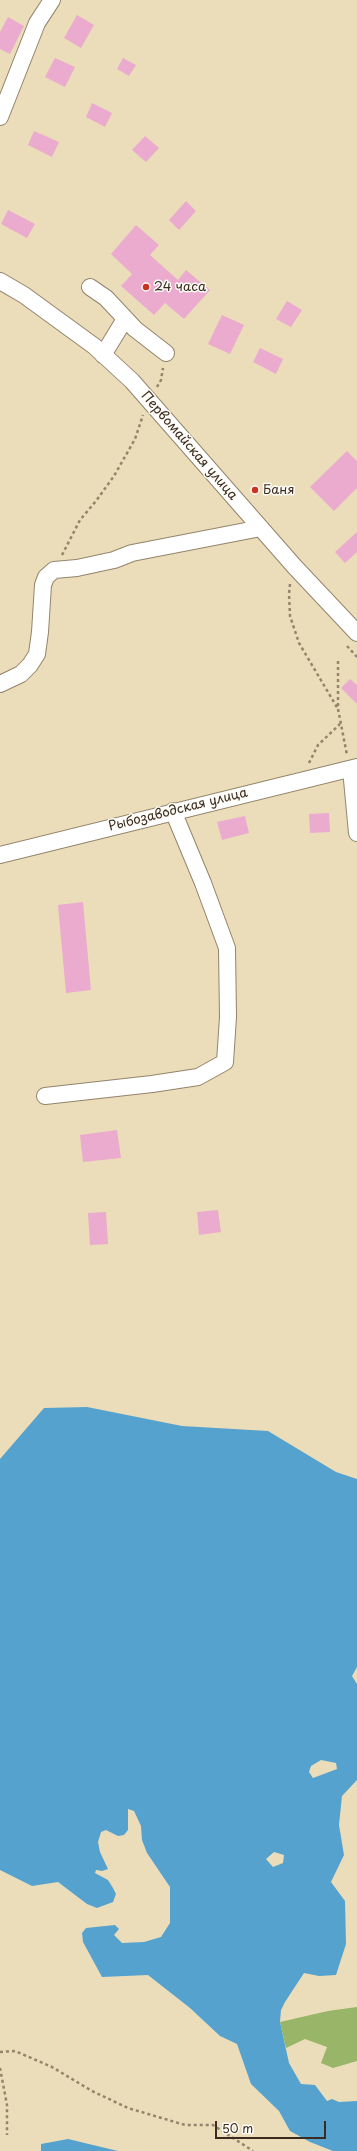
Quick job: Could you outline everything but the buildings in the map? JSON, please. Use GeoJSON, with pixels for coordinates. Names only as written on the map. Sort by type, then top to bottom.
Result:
{"type":"FeatureCollection","features":[{"type":"Feature","properties":{"kind":"street"},"geometry":{"type":"LineString","coordinates":[[0,117],[37,23],[52,0]]}},
{"type":"Feature","properties":{"kind":"street","name":"Первомайская улица"},"geometry":{"type":"LineString","coordinates":[[0,281],[48,312],[103,355],[132,381],[144,408],[260,528],[357,633]]}},
{"type":"Feature","properties":{"kind":"street"},"geometry":{"type":"LineString","coordinates":[[90,287],[106,298],[125,318],[166,353]]}},
{"type":"Feature","properties":{"kind":"street"},"geometry":{"type":"LineString","coordinates":[[103,355],[125,318]]}},
{"type":"Feature","properties":{"kind":"street"},"geometry":{"type":"LineString","coordinates":[[0,684],[21,674],[30,666],[37,654],[43,586],[46,577],[54,570],[76,568],[114,560],[132,553],[260,528]]}},
{"type":"Feature","properties":{"kind":"street"},"geometry":{"type":"LineString","coordinates":[[354,768],[357,833]]}},
{"type":"Feature","properties":{"kind":"street","name":"Рыбозаводская улица"},"geometry":{"type":"LineString","coordinates":[[0,855],[173,811],[354,768]]}},
{"type":"Feature","properties":{"kind":"street"},"geometry":{"type":"LineString","coordinates":[[44,1096],[152,1084],[198,1077],[225,1062],[228,1017],[227,948],[203,883],[173,811]]}},
{"type":"Feature","properties":{"kind":"path"},"geometry":{"type":"LineString","coordinates":[[54,570],[80,520],[96,502],[118,470],[135,439],[144,408],[161,380]]}},
{"type":"Feature","properties":{"kind":"path"},"geometry":{"type":"LineString","coordinates":[[144,408],[149,419]]}},
{"type":"Feature","properties":{"kind":"path"},"geometry":{"type":"LineString","coordinates":[[290,584],[290,616],[299,643],[338,709]]}},
{"type":"Feature","properties":{"kind":"path"},"geometry":{"type":"LineString","coordinates":[[338,661],[338,709],[340,723],[354,768]]}},
{"type":"Feature","properties":{"kind":"path"},"geometry":{"type":"LineString","coordinates":[[294,782],[309,763],[318,745],[340,723]]}},
{"type":"Feature","properties":{"kind":"path"},"geometry":{"type":"LineString","coordinates":[[0,2052],[15,2052],[44,2064],[128,2108],[185,2125],[213,2124],[254,2151]]}},
{"type":"Feature","properties":{"kind":"path"},"geometry":{"type":"LineString","coordinates":[[0,2068],[8,2105],[7,2135]]}},
{"type":"Feature","properties":{"kind":"green space"},"geometry":{"type":"Polygon","coordinates":[[[357,2007],[357,2061],[333,2068],[321,2063],[327,2047],[305,2039],[286,2048],[280,2022],[328,2011],[357,2007]]]}},
{"type":"Feature","properties":{"kind":"water"},"geometry":{"type":"Polygon","coordinates":[[[87,1407],[182,1426],[268,1431],[336,1472],[357,1479],[357,1667],[352,1676],[357,1684],[357,1780],[342,1796],[339,1825],[344,1855],[331,1882],[345,1901],[346,1944],[336,1975],[319,1976],[304,1973],[281,2010],[280,2022],[289,2063],[301,2084],[315,2085],[327,2101],[332,2099],[339,2102],[357,2101],[357,2151],[333,2151],[310,2142],[290,2131],[279,2111],[251,2084],[237,2044],[220,2036],[190,2008],[148,1975],[102,1977],[83,1942],[82,1933],[86,1928],[115,1925],[119,1929],[114,1935],[122,1943],[144,1942],[161,1937],[170,1923],[170,1887],[147,1853],[142,1840],[141,1826],[134,1811],[128,1809],[128,1830],[124,1835],[118,1836],[106,1830],[101,1832],[98,1842],[100,1852],[108,1869],[102,1871],[96,1870],[95,1873],[108,1880],[113,1888],[116,1894],[113,1902],[97,1908],[87,1904],[58,1882],[32,1886],[0,1870],[0,1459],[44,1408],[87,1407]],[[321,1760],[311,1766],[309,1772],[313,1778],[337,1769],[336,1763],[321,1760]],[[274,1852],[266,1859],[273,1867],[283,1863],[284,1855],[274,1852]]]}},
{"type":"Feature","properties":{"kind":"water"},"geometry":{"type":"Polygon","coordinates":[[[68,2139],[118,2151],[41,2151],[41,2144],[68,2139]]]}},
{"type":"Feature","properties":{"kind":"place","name":"24 часа"},"geometry":{"type":"Point","coordinates":[146,287]}},
{"type":"Feature","properties":{"kind":"place","name":"Баня"},"geometry":{"type":"Point","coordinates":[255,490]}}]}
